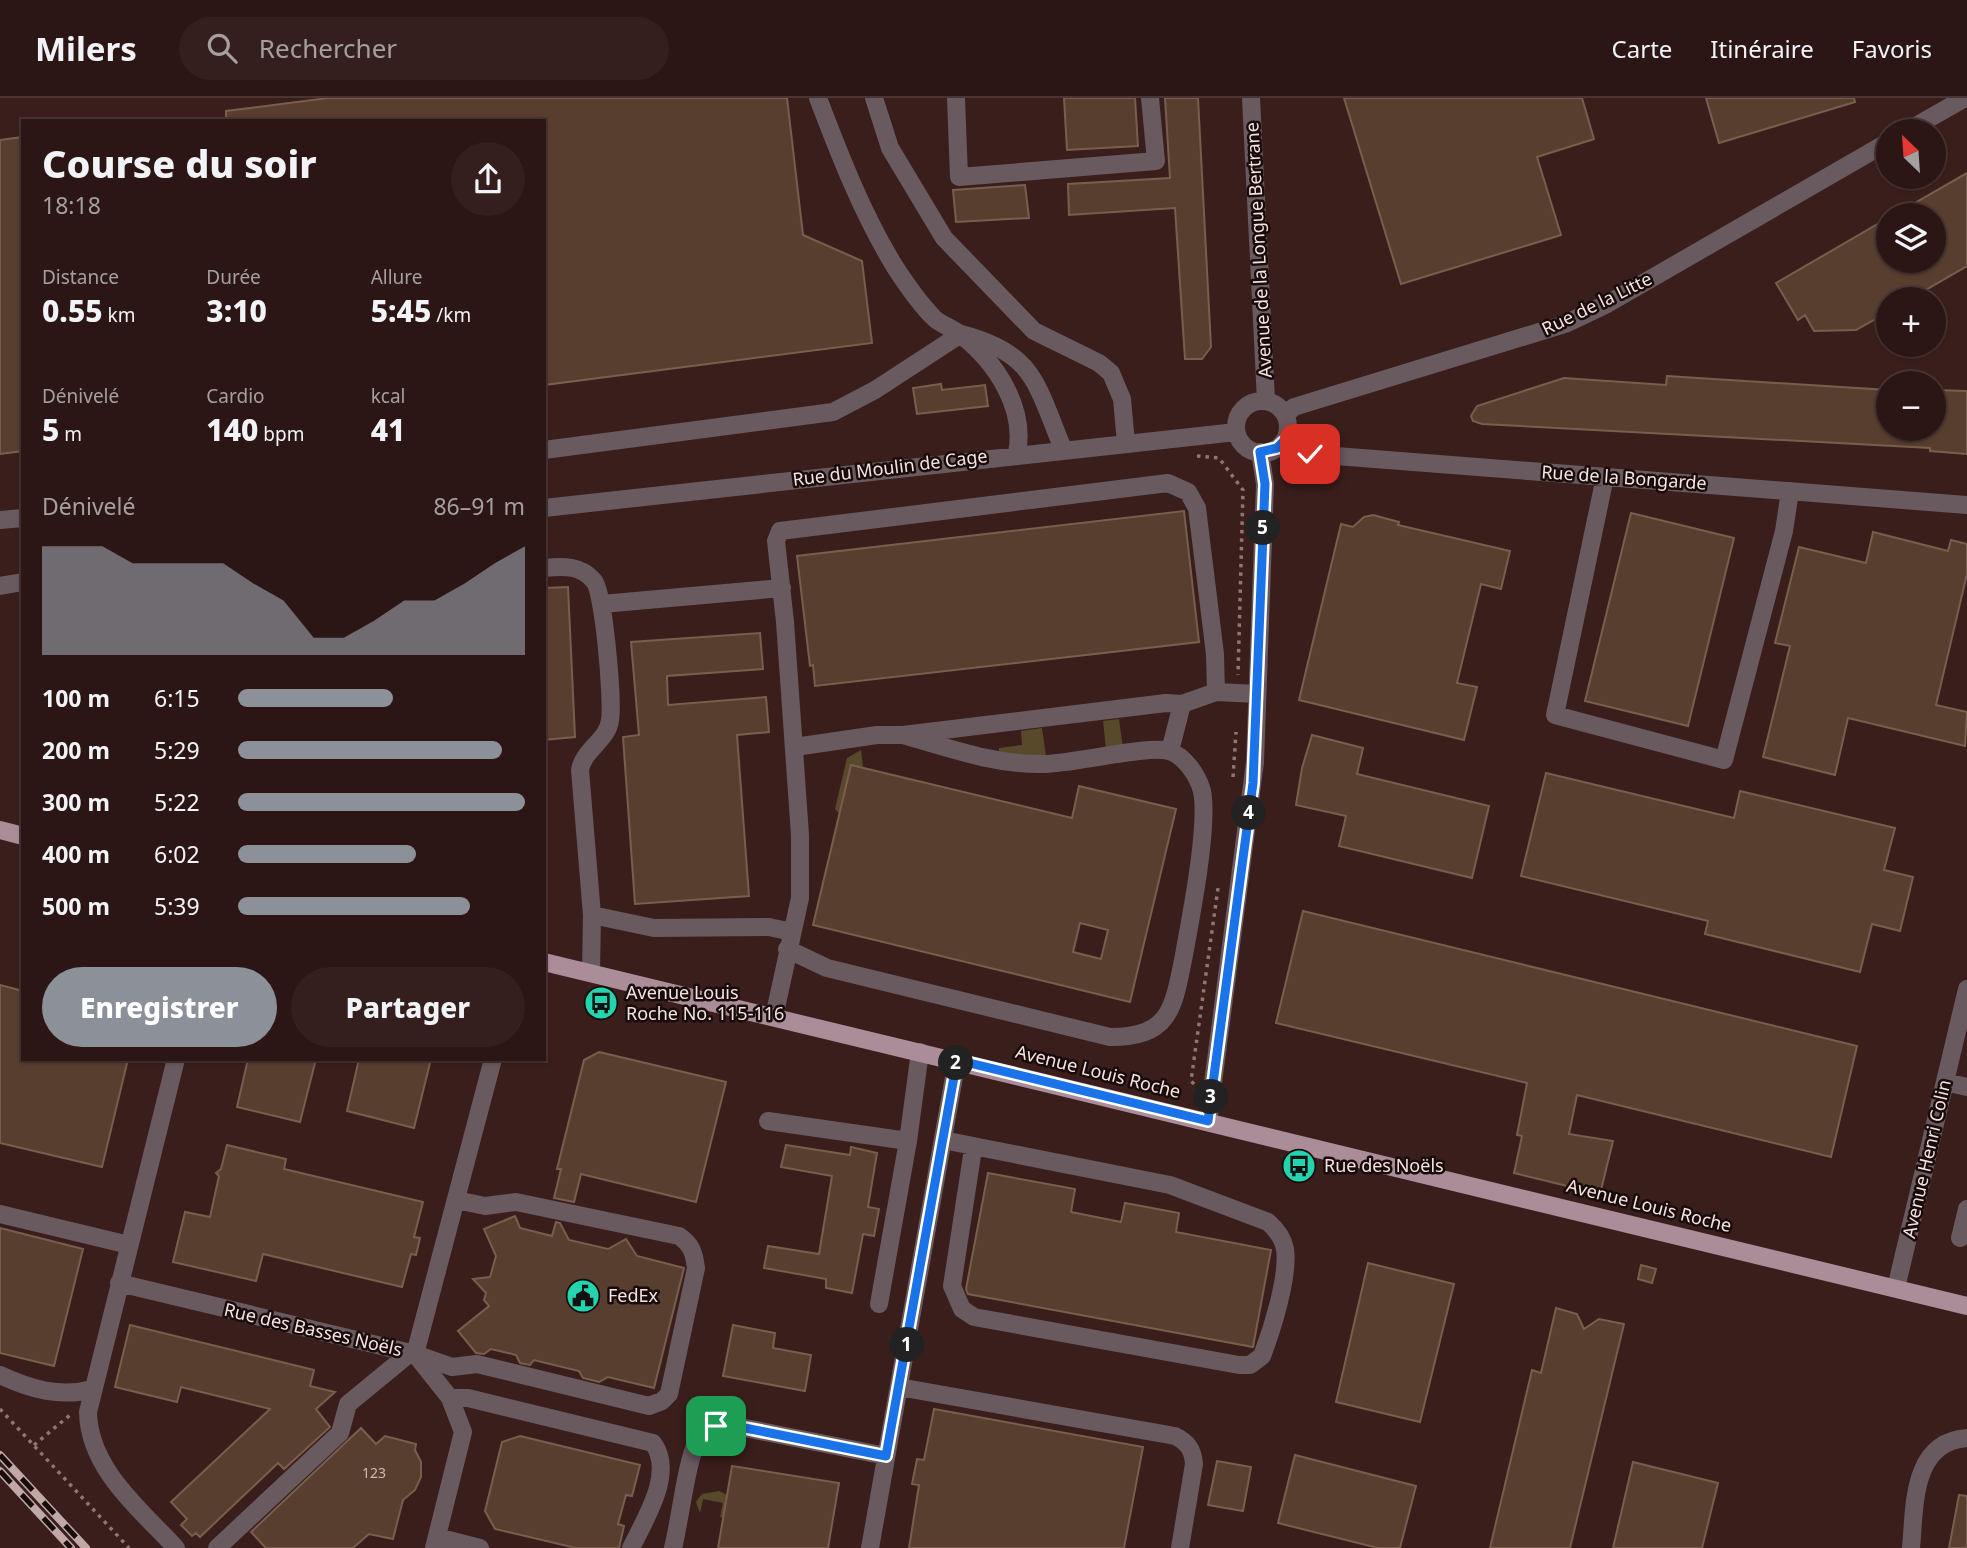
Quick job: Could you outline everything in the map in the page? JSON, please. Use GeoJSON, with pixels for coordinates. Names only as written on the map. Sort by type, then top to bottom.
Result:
{"type":"FeatureCollection","features":[{"type":"Feature","properties":{"kind":"main road"},"geometry":{"type":"LineString","coordinates":[[0,830],[21,835]]}},
{"type":"Feature","properties":{"kind":"main road","name":"Avenue Louis Roche"},"geometry":{"type":"LineString","coordinates":[[546,962],[1967,1306]]}},
{"type":"Feature","properties":{"kind":"street"},"geometry":{"type":"LineString","coordinates":[[818,98],[872,227],[897,270],[935,319],[961,334],[995,343],[1012,354],[1028,370],[1063,449]]}},
{"type":"Feature","properties":{"kind":"street"},"geometry":{"type":"LineString","coordinates":[[874,98],[890,148],[944,238],[1034,331],[1099,363],[1111,373],[1122,400],[1126,443]]}},
{"type":"Feature","properties":{"kind":"street"},"geometry":{"type":"LineString","coordinates":[[956,98],[959,177],[1156,161],[1150,98]]}},
{"type":"Feature","properties":{"kind":"street","name":"Avenue de la Longue Bertrane"},"geometry":{"type":"LineString","coordinates":[[1251,98],[1266,401]]}},
{"type":"Feature","properties":{"kind":"street"},"geometry":{"type":"LineString","coordinates":[[1928,119],[1965,98]]}},
{"type":"Feature","properties":{"kind":"street","name":"Rue de la Litte"},"geometry":{"type":"LineString","coordinates":[[1285,415],[1294,407],[1565,324],[1607,304],[1876,149]]}},
{"type":"Feature","properties":{"kind":"street"},"geometry":{"type":"LineString","coordinates":[[546,450],[833,411],[874,390],[961,334]]}},
{"type":"Feature","properties":{"kind":"street"},"geometry":{"type":"LineString","coordinates":[[961,334],[999,374],[1005,386],[1017,416],[1020,438],[1017,453]]}},
{"type":"Feature","properties":{"kind":"street"},"geometry":{"type":"LineString","coordinates":[[1258,401],[1266,401],[1285,415],[1287,429],[1283,442],[1277,448],[1260,452],[1245,446],[1236,432],[1238,415],[1258,401]]}},
{"type":"Feature","properties":{"kind":"street","name":"Rue du Moulin de Cage"},"geometry":{"type":"LineString","coordinates":[[546,508],[1017,453],[1236,432]]}},
{"type":"Feature","properties":{"kind":"street","name":"Rue de la Bongarde"},"geometry":{"type":"LineString","coordinates":[[1283,442],[1310,454],[1967,505]]}},
{"type":"Feature","properties":{"kind":"street"},"geometry":{"type":"LineString","coordinates":[[1208,1121],[1253,783],[1265,484],[1260,452]]}},
{"type":"Feature","properties":{"kind":"street"},"geometry":{"type":"LineString","coordinates":[[1605,477],[1555,715],[1724,760],[1784,531],[1790,491]]}},
{"type":"Feature","properties":{"kind":"street"},"geometry":{"type":"LineString","coordinates":[[775,1017],[800,898],[800,835],[782,588],[776,541],[780,531],[1168,483],[1188,492],[1197,508],[1215,654],[1216,692]]}},
{"type":"Feature","properties":{"kind":"street"},"geometry":{"type":"LineString","coordinates":[[0,520],[21,518]]}},
{"type":"Feature","properties":{"kind":"street"},"geometry":{"type":"LineString","coordinates":[[546,568],[570,566],[589,575],[596,582],[602,604],[610,721],[583,759],[580,770],[592,915],[591,972]]}},
{"type":"Feature","properties":{"kind":"street"},"geometry":{"type":"LineString","coordinates":[[0,586],[21,582]]}},
{"type":"Feature","properties":{"kind":"street"},"geometry":{"type":"LineString","coordinates":[[602,604],[782,588]]}},
{"type":"Feature","properties":{"kind":"street"},"geometry":{"type":"LineString","coordinates":[[794,747],[877,735],[903,735],[1182,704],[1216,692],[1257,694]]}},
{"type":"Feature","properties":{"kind":"street"},"geometry":{"type":"LineString","coordinates":[[1170,751],[1182,704]]}},
{"type":"Feature","properties":{"kind":"street"},"geometry":{"type":"LineString","coordinates":[[592,915],[654,928],[769,927],[827,968],[1110,1037],[1146,1032],[1168,1016],[1176,995],[1203,816],[1198,780],[1188,765],[1170,751],[1076,762],[1010,764],[903,735]]}},
{"type":"Feature","properties":{"kind":"street","name":"Avenue Henri Colin"},"geometry":{"type":"LineString","coordinates":[[1896,1288],[1967,989]]}},
{"type":"Feature","properties":{"kind":"street"},"geometry":{"type":"LineString","coordinates":[[879,1304],[908,1141],[920,1052]]}},
{"type":"Feature","properties":{"kind":"street"},"geometry":{"type":"LineString","coordinates":[[870,1548],[957,1060]]}},
{"type":"Feature","properties":{"kind":"street"},"geometry":{"type":"LineString","coordinates":[[175,1061],[92,1393],[89,1434],[111,1477],[176,1548]]}},
{"type":"Feature","properties":{"kind":"street","name":"Rue des Basses Noëls"},"geometry":{"type":"LineString","coordinates":[[119,1283],[412,1353],[492,1061]]}},
{"type":"Feature","properties":{"kind":"street"},"geometry":{"type":"LineString","coordinates":[[1945,1082],[1967,1087]]}},
{"type":"Feature","properties":{"kind":"street"},"geometry":{"type":"LineString","coordinates":[[768,1121],[908,1141]]}},
{"type":"Feature","properties":{"kind":"street"},"geometry":{"type":"LineString","coordinates":[[943,1140],[973,1149],[1170,1185],[1268,1222],[1278,1232],[1285,1247],[1284,1266],[1262,1356],[1250,1365],[1239,1365],[974,1317],[962,1309],[954,1298],[952,1286],[973,1149]]}},
{"type":"Feature","properties":{"kind":"street"},"geometry":{"type":"LineString","coordinates":[[412,1353],[452,1367],[477,1364],[649,1406],[662,1401],[669,1394],[696,1268],[693,1251],[688,1242],[679,1236],[516,1202],[485,1206],[456,1200]]}},
{"type":"Feature","properties":{"kind":"street"},"geometry":{"type":"LineString","coordinates":[[1960,1238],[1967,1209]]}},
{"type":"Feature","properties":{"kind":"street"},"geometry":{"type":"LineString","coordinates":[[0,1214],[129,1245]]}},
{"type":"Feature","properties":{"kind":"street"},"geometry":{"type":"LineString","coordinates":[[412,1353],[450,1398],[463,1432],[436,1543],[480,1548]]}},
{"type":"Feature","properties":{"kind":"street"},"geometry":{"type":"LineString","coordinates":[[217,1548],[340,1433],[348,1405],[412,1353]]}},
{"type":"Feature","properties":{"kind":"street"},"geometry":{"type":"LineString","coordinates":[[0,1375],[31,1389],[74,1394],[92,1393]]}},
{"type":"Feature","properties":{"kind":"street"},"geometry":{"type":"LineString","coordinates":[[900,1387],[1175,1436],[1184,1441],[1194,1455],[1194,1464],[1180,1548]]}},
{"type":"Feature","properties":{"kind":"street"},"geometry":{"type":"LineString","coordinates":[[450,1398],[468,1398],[653,1443],[662,1460],[662,1469],[657,1489],[631,1548]]}},
{"type":"Feature","properties":{"kind":"street"},"geometry":{"type":"LineString","coordinates":[[673,1548],[697,1441],[710,1429],[730,1425],[886,1456]]}},
{"type":"Feature","properties":{"kind":"street"},"geometry":{"type":"LineString","coordinates":[[1911,1548],[1923,1466],[1944,1445],[1967,1438]]}},
{"type":"Feature","properties":{"kind":"path"},"geometry":{"type":"LineString","coordinates":[[1232,784],[1242,502]]}},
{"type":"Feature","properties":{"kind":"path"},"geometry":{"type":"LineString","coordinates":[[1200,1091],[1191,1081],[1220,875]]}},
{"type":"Feature","properties":{"kind":"path"},"geometry":{"type":"LineString","coordinates":[[34,1446],[92,1393]]}},
{"type":"Feature","properties":{"kind":"path"},"geometry":{"type":"LineString","coordinates":[[0,1409],[129,1548]]}},
{"type":"Feature","properties":{"kind":"shaded area"},"geometry":{"type":"Polygon","coordinates":[[[1119,719],[1123,748],[1106,749],[1103,721],[1119,719]]]}},
{"type":"Feature","properties":{"kind":"shaded area"},"geometry":{"type":"Polygon","coordinates":[[[1042,728],[1046,756],[1028,759],[999,752],[999,748],[1022,745],[1021,731],[1042,728]]]}},
{"type":"Feature","properties":{"kind":"shaded area"},"geometry":{"type":"Polygon","coordinates":[[[861,750],[863,767],[851,765],[840,814],[835,809],[847,758],[861,750]]]}},
{"type":"Feature","properties":{"kind":"shaded area"},"geometry":{"type":"Polygon","coordinates":[[[719,1491],[727,1495],[723,1518],[720,1517],[723,1503],[703,1499],[700,1513],[696,1502],[702,1494],[719,1491]]]}},
{"type":"Feature","properties":{"kind":"building"},"geometry":{"type":"Polygon","coordinates":[[[328,98],[787,98],[803,235],[862,261],[872,343],[546,385],[546,119],[226,119],[226,111],[328,98]]]}},
{"type":"Feature","properties":{"kind":"building"},"geometry":{"type":"Polygon","coordinates":[[[1064,98],[1135,98],[1138,146],[1067,150],[1064,98]]]}},
{"type":"Feature","properties":{"kind":"building"},"geometry":{"type":"Polygon","coordinates":[[[1165,98],[1198,98],[1211,347],[1202,359],[1185,359],[1175,208],[1069,215],[1068,184],[1170,178],[1165,98]]]}},
{"type":"Feature","properties":{"kind":"building"},"geometry":{"type":"Polygon","coordinates":[[[1344,98],[1582,98],[1594,139],[1537,157],[1561,235],[1401,284],[1344,98]]]}},
{"type":"Feature","properties":{"kind":"building"},"geometry":{"type":"Polygon","coordinates":[[[1706,98],[1854,98],[1855,102],[1719,143],[1706,98]]]}},
{"type":"Feature","properties":{"kind":"building"},"geometry":{"type":"Polygon","coordinates":[[[21,137],[21,451],[0,454],[0,140],[21,137]]]}},
{"type":"Feature","properties":{"kind":"building"},"geometry":{"type":"Polygon","coordinates":[[[1967,173],[1967,266],[1931,287],[1876,287],[1876,319],[1856,330],[1814,331],[1805,315],[1798,320],[1776,283],[1876,225],[1876,273],[1946,273],[1946,203],[1915,203],[1939,189],[1946,189],[1946,185],[1967,173]]]}},
{"type":"Feature","properties":{"kind":"building"},"geometry":{"type":"Polygon","coordinates":[[[1025,185],[1029,218],[956,222],[953,190],[1025,185]]]}},
{"type":"Feature","properties":{"kind":"building"},"geometry":{"type":"Polygon","coordinates":[[[1667,376],[1876,389],[1876,441],[1946,441],[1946,390],[1967,391],[1967,454],[1930,451],[1930,448],[1482,424],[1473,421],[1471,416],[1477,406],[1564,378],[1666,385],[1667,376]]]}},
{"type":"Feature","properties":{"kind":"building"},"geometry":{"type":"Polygon","coordinates":[[[941,384],[942,390],[985,385],[988,406],[917,414],[913,388],[941,384]]]}},
{"type":"Feature","properties":{"kind":"building"},"geometry":{"type":"Polygon","coordinates":[[[1184,511],[1199,642],[815,686],[813,665],[810,666],[797,556],[1184,511]]]}},
{"type":"Feature","properties":{"kind":"building"},"geometry":{"type":"Polygon","coordinates":[[[1631,513],[1734,538],[1688,726],[1585,701],[1631,513]]]}},
{"type":"Feature","properties":{"kind":"building"},"geometry":{"type":"Polygon","coordinates":[[[1373,515],[1399,522],[1398,525],[1510,551],[1501,589],[1481,584],[1457,683],[1477,687],[1464,740],[1299,700],[1341,524],[1353,527],[1364,517],[1373,515]]]}},
{"type":"Feature","properties":{"kind":"building"},"geometry":{"type":"Polygon","coordinates":[[[1873,532],[1948,551],[1951,540],[1967,544],[1967,574],[1936,705],[1967,712],[1965,746],[1848,718],[1835,775],[1763,757],[1790,646],[1775,643],[1799,547],[1866,563],[1873,532]]]}},
{"type":"Feature","properties":{"kind":"building"},"geometry":{"type":"Polygon","coordinates":[[[568,587],[575,737],[546,740],[546,588],[568,587]]]}},
{"type":"Feature","properties":{"kind":"building"},"geometry":{"type":"Polygon","coordinates":[[[760,633],[763,669],[667,676],[668,705],[766,697],[769,732],[737,735],[749,896],[635,904],[623,737],[639,735],[631,642],[760,633]]]}},
{"type":"Feature","properties":{"kind":"building"},"geometry":{"type":"Polygon","coordinates":[[[1312,735],[1363,748],[1357,774],[1489,806],[1472,878],[1339,846],[1346,816],[1296,805],[1302,768],[1312,735]]]}},
{"type":"Feature","properties":{"kind":"building"},"geometry":{"type":"Polygon","coordinates":[[[851,765],[1072,818],[1079,786],[1176,809],[1130,1002],[813,925],[851,765]],[[1080,923],[1073,952],[1101,959],[1108,930],[1080,923]]]}},
{"type":"Feature","properties":{"kind":"building"},"geometry":{"type":"Polygon","coordinates":[[[1546,773],[1734,818],[1740,791],[1895,828],[1884,870],[1913,877],[1900,931],[1872,924],[1860,972],[1705,934],[1708,921],[1521,876],[1546,773]]]}},
{"type":"Feature","properties":{"kind":"building"},"geometry":{"type":"Polygon","coordinates":[[[1303,911],[1857,1046],[1831,1157],[1577,1095],[1569,1134],[1613,1141],[1600,1194],[1514,1173],[1522,1136],[1517,1135],[1527,1083],[1276,1023],[1303,911]]]}},
{"type":"Feature","properties":{"kind":"building"},"geometry":{"type":"Polygon","coordinates":[[[0,985],[21,990],[21,1061],[128,1061],[102,1167],[0,1143],[0,985]]]}},
{"type":"Feature","properties":{"kind":"building"},"geometry":{"type":"Polygon","coordinates":[[[599,1052],[726,1082],[696,1202],[581,1174],[574,1202],[554,1198],[561,1169],[557,1169],[584,1060],[599,1052]]]}},
{"type":"Feature","properties":{"kind":"building"},"geometry":{"type":"Polygon","coordinates":[[[248,1061],[315,1061],[300,1122],[237,1107],[248,1061]]]}},
{"type":"Feature","properties":{"kind":"building"},"geometry":{"type":"Polygon","coordinates":[[[359,1061],[431,1061],[414,1128],[347,1111],[359,1061]]]}},
{"type":"Feature","properties":{"kind":"building"},"geometry":{"type":"Polygon","coordinates":[[[227,1145],[286,1159],[284,1169],[423,1202],[414,1237],[420,1238],[416,1255],[411,1254],[402,1287],[263,1254],[256,1281],[173,1262],[185,1212],[210,1217],[219,1176],[216,1173],[221,1169],[227,1145]]]}},
{"type":"Feature","properties":{"kind":"building"},"geometry":{"type":"Polygon","coordinates":[[[786,1145],[850,1155],[851,1147],[877,1153],[868,1207],[879,1209],[874,1236],[863,1234],[852,1293],[826,1288],[826,1279],[764,1268],[768,1246],[819,1254],[832,1176],[781,1167],[786,1145]]]}},
{"type":"Feature","properties":{"kind":"building"},"geometry":{"type":"Polygon","coordinates":[[[988,1173],[1075,1189],[1071,1212],[1121,1222],[1125,1203],[1179,1213],[1176,1232],[1271,1250],[1253,1347],[968,1294],[966,1289],[988,1173]]]}},
{"type":"Feature","properties":{"kind":"building","name":"FedEx"},"geometry":{"type":"Polygon","coordinates":[[[515,1216],[520,1228],[552,1236],[556,1222],[560,1223],[569,1240],[608,1249],[626,1239],[637,1256],[684,1268],[654,1388],[608,1377],[599,1382],[583,1378],[579,1371],[534,1360],[530,1365],[520,1363],[516,1355],[491,1349],[484,1354],[476,1353],[458,1331],[489,1306],[484,1300],[486,1293],[473,1279],[490,1277],[496,1256],[484,1229],[515,1216]]]}},
{"type":"Feature","properties":{"kind":"building"},"geometry":{"type":"Polygon","coordinates":[[[0,1228],[83,1249],[54,1366],[0,1353],[0,1228]]]}},
{"type":"Feature","properties":{"kind":"building"},"geometry":{"type":"Polygon","coordinates":[[[1368,1263],[1454,1284],[1420,1422],[1336,1402],[1368,1263]]]}},
{"type":"Feature","properties":{"kind":"building"},"geometry":{"type":"Polygon","coordinates":[[[1641,1265],[1656,1269],[1652,1283],[1638,1279],[1641,1265]]]}},
{"type":"Feature","properties":{"kind":"building"},"geometry":{"type":"Polygon","coordinates":[[[1556,1308],[1577,1314],[1584,1329],[1599,1319],[1624,1324],[1570,1548],[1490,1548],[1532,1370],[1541,1373],[1556,1308]]]}},
{"type":"Feature","properties":{"kind":"building"},"geometry":{"type":"Polygon","coordinates":[[[130,1325],[314,1370],[310,1386],[335,1392],[316,1409],[330,1427],[284,1469],[278,1463],[200,1537],[196,1533],[192,1536],[181,1525],[187,1519],[171,1502],[270,1409],[181,1387],[177,1402],[115,1387],[130,1325]]]}},
{"type":"Feature","properties":{"kind":"building"},"geometry":{"type":"Polygon","coordinates":[[[733,1325],[775,1333],[773,1348],[811,1355],[805,1391],[723,1376],[733,1325]]]}},
{"type":"Feature","properties":{"kind":"building"},"geometry":{"type":"Polygon","coordinates":[[[934,1409],[1143,1447],[1124,1548],[909,1548],[919,1485],[912,1484],[917,1459],[924,1460],[934,1409]]]}},
{"type":"Feature","properties":{"kind":"building"},"geometry":{"type":"Polygon","coordinates":[[[361,1428],[376,1444],[385,1436],[416,1444],[415,1450],[421,1462],[421,1477],[415,1490],[403,1500],[393,1539],[369,1534],[353,1548],[266,1548],[251,1532],[361,1428]]]}},
{"type":"Feature","properties":{"kind":"building"},"geometry":{"type":"Polygon","coordinates":[[[520,1436],[640,1465],[632,1496],[626,1495],[618,1524],[624,1526],[619,1548],[576,1548],[495,1529],[485,1511],[502,1442],[520,1436]]]}},
{"type":"Feature","properties":{"kind":"building"},"geometry":{"type":"Polygon","coordinates":[[[1295,1455],[1416,1486],[1400,1548],[1378,1548],[1278,1523],[1295,1455]]]}},
{"type":"Feature","properties":{"kind":"building"},"geometry":{"type":"Polygon","coordinates":[[[1217,1461],[1251,1467],[1243,1511],[1208,1505],[1217,1461]]]}},
{"type":"Feature","properties":{"kind":"building"},"geometry":{"type":"Polygon","coordinates":[[[1633,1462],[1718,1483],[1702,1548],[1613,1548],[1633,1462]]]}},
{"type":"Feature","properties":{"kind":"building"},"geometry":{"type":"Polygon","coordinates":[[[732,1466],[839,1483],[828,1548],[718,1548],[732,1466]]]}},
{"type":"Feature","properties":{"kind":"building"},"geometry":{"type":"Polygon","coordinates":[[[1959,1495],[1967,1496],[1967,1548],[1949,1548],[1959,1495]]]}},
{"type":"Feature","properties":{"kind":"railway"},"geometry":{"type":"LineString","coordinates":[[0,1455],[86,1548]]}},
{"type":"Feature","properties":{"kind":"railway"},"geometry":{"type":"LineString","coordinates":[[0,1471],[71,1548]]}},
{"type":"Feature","properties":{"kind":"place","name":"Avenue Louis Roche No. 115-116"},"geometry":{"type":"Point","coordinates":[601,1003]}},
{"type":"Feature","properties":{"kind":"place","name":"Rue des Noëls"},"geometry":{"type":"Point","coordinates":[1299,1166]}},
{"type":"Feature","properties":{"kind":"place","name":"FedEx"},"geometry":{"type":"Point","coordinates":[583,1296]}},
{"type":"Feature","properties":{"kind":"route"},"geometry":{"type":"LineString","coordinates":[[716,1426],[730,1425],[886,1456],[957,1060],[1208,1121],[1255,762],[1265,484],[1260,452],[1269,452],[1283,442],[1310,454]]}}]}
